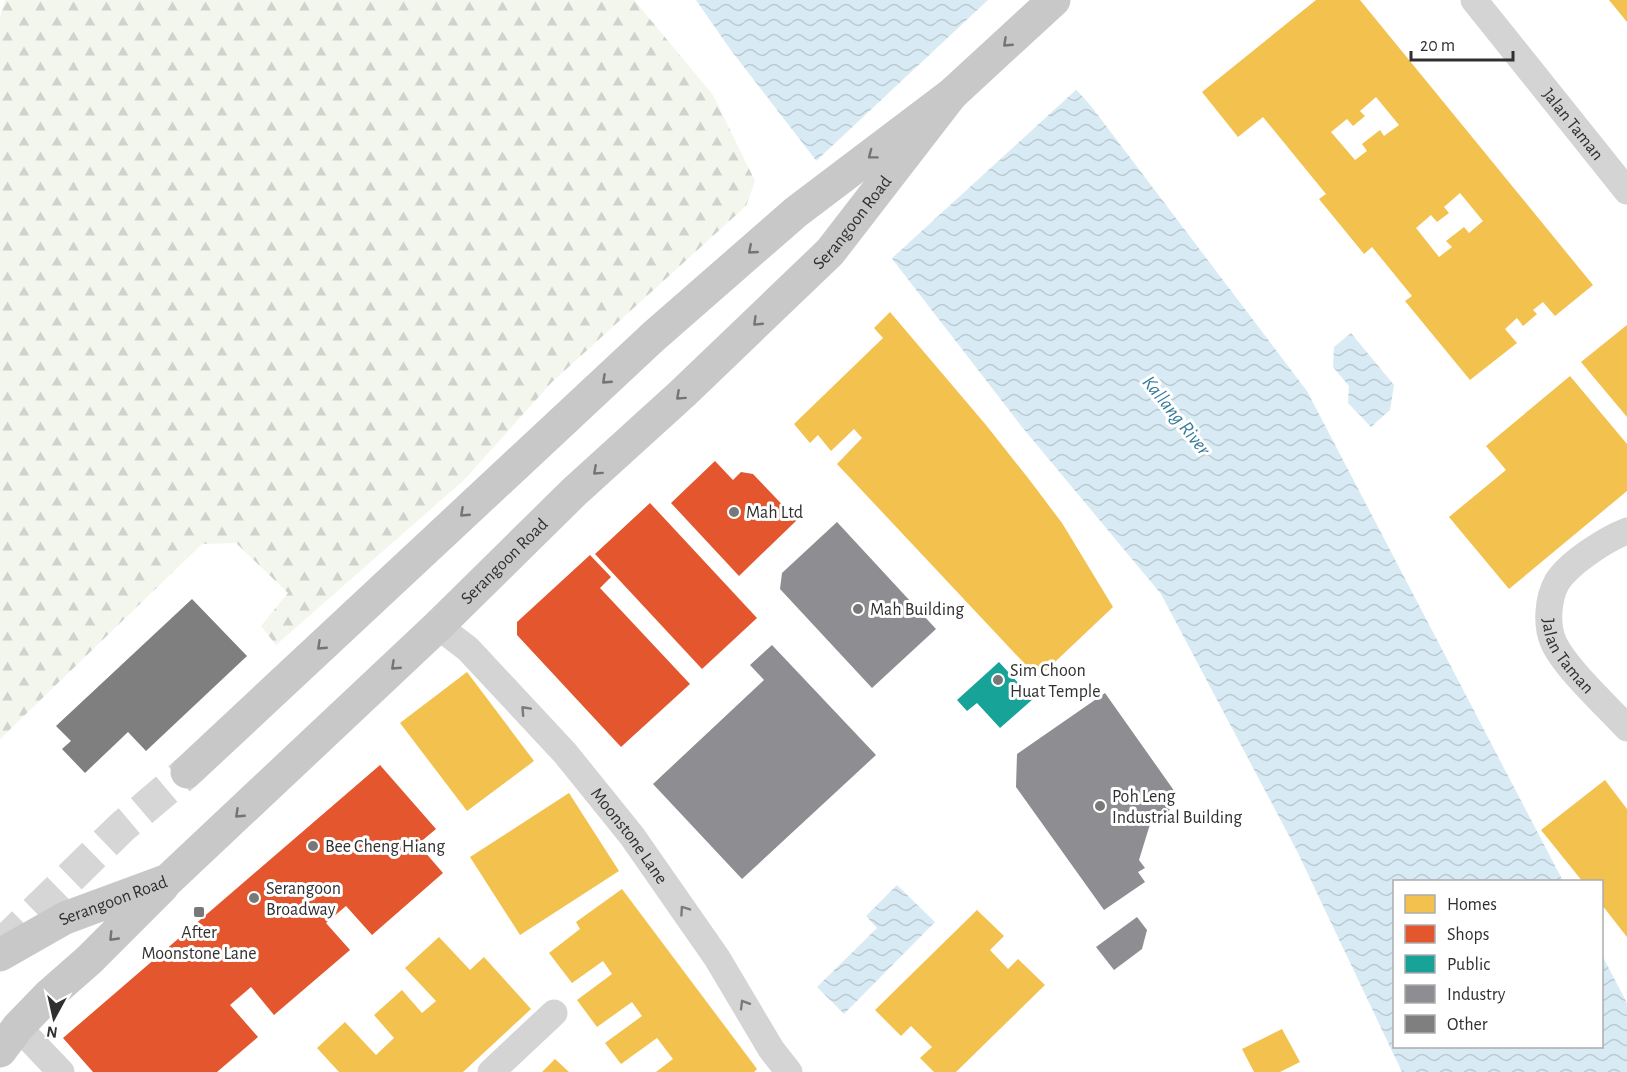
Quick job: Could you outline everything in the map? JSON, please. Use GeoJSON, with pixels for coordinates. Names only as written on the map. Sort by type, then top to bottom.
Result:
{"type":"FeatureCollection","features":[{"type":"Feature","properties":{"kind":"main road","name":"Serangoon Road"},"geometry":{"type":"LineString","coordinates":[[187,772],[654,336],[796,212],[952,94],[1052,2]]}},
{"type":"Feature","properties":{"kind":"main road","name":"Serangoon Road"},"geometry":{"type":"LineString","coordinates":[[0,955],[64,918],[168,880],[438,626],[574,492],[683,393],[830,252],[952,94]]}},
{"type":"Feature","properties":{"kind":"main road"},"geometry":{"type":"LineString","coordinates":[[6,1034],[90,960],[168,880]]}},
{"type":"Feature","properties":{"kind":"main road"},"geometry":{"type":"LineString","coordinates":[[0,932],[64,918]]}},
{"type":"Feature","properties":{"kind":"street","name":"Jalan Taman"},"geometry":{"type":"LineString","coordinates":[[1474,0],[1627,191]]}},
{"type":"Feature","properties":{"kind":"street","name":"Jalan Taman"},"geometry":{"type":"LineString","coordinates":[[1627,531],[1589,552],[1560,578],[1552,597],[1548,623],[1552,639],[1561,656],[1627,728]]}},
{"type":"Feature","properties":{"kind":"street","name":"Moonstone Lane"},"geometry":{"type":"LineString","coordinates":[[438,626],[468,649],[565,753],[632,836],[717,958],[771,1049],[789,1072]]}},
{"type":"Feature","properties":{"kind":"street"},"geometry":{"type":"LineString","coordinates":[[491,1072],[554,1013]]}},
{"type":"Feature","properties":{"kind":"street"},"geometry":{"type":"LineString","coordinates":[[6,1034],[61,1072]]}},
{"type":"Feature","properties":{"kind":"green space"},"geometry":{"type":"Polygon","coordinates":[[[5,0],[634,0],[713,95],[755,181],[746,206],[552,382],[464,480],[276,645],[261,626],[288,593],[236,543],[202,544],[0,739],[0,17],[5,0]]]}},
{"type":"Feature","properties":{"kind":"water","name":"Kallang River"},"geometry":{"type":"Polygon","coordinates":[[[696,0],[996,0],[1091,106],[1307,391],[1562,880],[1393,880],[1393,1048],[1603,1048],[1603,957],[1627,1003],[1627,1072],[1402,1072],[1297,851],[1161,594],[1022,427],[730,49],[696,0]]]}},
{"type":"Feature","properties":{"kind":"water"},"geometry":{"type":"Polygon","coordinates":[[[1351,333],[1394,385],[1390,410],[1371,427],[1348,403],[1349,386],[1333,367],[1334,347],[1351,333]]]}},
{"type":"Feature","properties":{"kind":"water"},"geometry":{"type":"Polygon","coordinates":[[[897,885],[935,922],[844,1014],[817,987],[877,928],[866,916],[897,885]]]}},
{"type":"Feature","properties":{"kind":"pier"},"geometry":{"type":"Polygon","coordinates":[[[988,0],[1000,0],[1078,88],[890,260],[815,162],[988,0]]]}},
{"type":"Feature","properties":{"kind":"building: Homes"},"geometry":{"type":"Polygon","coordinates":[[[1316,0],[1360,0],[1593,285],[1555,316],[1543,302],[1533,310],[1537,314],[1523,326],[1517,318],[1505,329],[1517,343],[1470,380],[1405,301],[1412,296],[1372,247],[1364,254],[1319,199],[1326,194],[1263,117],[1238,137],[1202,92],[1316,0]],[[1376,97],[1360,111],[1365,116],[1353,126],[1347,119],[1331,132],[1355,160],[1367,151],[1362,144],[1380,130],[1384,136],[1399,125],[1376,97]],[[1460,193],[1444,207],[1449,213],[1437,222],[1431,215],[1416,228],[1439,257],[1452,247],[1446,241],[1464,227],[1469,233],[1483,221],[1460,193]]]}},
{"type":"Feature","properties":{"kind":"building: Homes"},"geometry":{"type":"Polygon","coordinates":[[[1609,0],[1627,0],[1627,22],[1609,0]]]}},
{"type":"Feature","properties":{"kind":"building: Homes"},"geometry":{"type":"Polygon","coordinates":[[[890,312],[1028,478],[1062,523],[1113,607],[1038,678],[837,464],[862,438],[854,429],[831,451],[818,435],[810,443],[794,424],[883,338],[874,328],[890,312]]]}},
{"type":"Feature","properties":{"kind":"building: Homes"},"geometry":{"type":"Polygon","coordinates":[[[1627,325],[1627,417],[1581,362],[1627,325]]]}},
{"type":"Feature","properties":{"kind":"building: Homes"},"geometry":{"type":"Polygon","coordinates":[[[1570,376],[1627,444],[1627,491],[1509,589],[1449,517],[1506,470],[1486,446],[1570,376]]]}},
{"type":"Feature","properties":{"kind":"building: Homes"},"geometry":{"type":"Polygon","coordinates":[[[467,672],[534,761],[467,811],[400,723],[467,672]]]}},
{"type":"Feature","properties":{"kind":"building: Homes"},"geometry":{"type":"Polygon","coordinates":[[[1605,780],[1627,809],[1627,937],[1603,906],[1603,880],[1581,880],[1541,830],[1605,780]]]}},
{"type":"Feature","properties":{"kind":"building: Homes"},"geometry":{"type":"Polygon","coordinates":[[[569,793],[619,871],[520,935],[470,857],[569,793]]]}},
{"type":"Feature","properties":{"kind":"building: Homes"},"geometry":{"type":"Polygon","coordinates":[[[622,889],[757,1069],[754,1072],[656,1072],[673,1059],[657,1038],[621,1064],[605,1043],[642,1016],[632,1002],[597,1027],[577,1000],[612,974],[603,961],[572,983],[549,953],[580,929],[576,922],[622,889]]]}},
{"type":"Feature","properties":{"kind":"building: Homes"},"geometry":{"type":"Polygon","coordinates":[[[977,910],[1004,936],[990,950],[1008,969],[1018,959],[1045,985],[956,1072],[934,1072],[920,1058],[932,1047],[911,1026],[901,1036],[875,1010],[977,910]]]}},
{"type":"Feature","properties":{"kind":"building: Homes"},"geometry":{"type":"Polygon","coordinates":[[[439,937],[470,970],[484,957],[531,1009],[463,1072],[339,1072],[317,1048],[345,1022],[376,1055],[394,1038],[374,1015],[402,990],[422,1013],[436,1001],[405,968],[439,937]]]}},
{"type":"Feature","properties":{"kind":"building: Homes"},"geometry":{"type":"Polygon","coordinates":[[[1282,1029],[1300,1062],[1280,1072],[1254,1072],[1242,1049],[1282,1029]]]}},
{"type":"Feature","properties":{"kind":"building: Homes"},"geometry":{"type":"Polygon","coordinates":[[[555,1059],[569,1072],[542,1072],[555,1059]]]}},
{"type":"Feature","properties":{"kind":"building: Shops","name":"Mah Ltd"},"geometry":{"type":"Polygon","coordinates":[[[715,461],[733,480],[741,472],[753,474],[797,520],[739,576],[671,503],[715,461]]]}},
{"type":"Feature","properties":{"kind":"building: Shops"},"geometry":{"type":"Polygon","coordinates":[[[650,503],[757,618],[702,669],[595,554],[650,503]]]}},
{"type":"Feature","properties":{"kind":"building: Shops"},"geometry":{"type":"Polygon","coordinates":[[[590,555],[611,577],[600,588],[690,684],[621,747],[517,635],[517,622],[590,555]]]}},
{"type":"Feature","properties":{"kind":"building: Shops"},"geometry":{"type":"Polygon","coordinates":[[[380,765],[436,829],[418,844],[443,873],[372,935],[346,906],[326,923],[350,950],[274,1015],[251,987],[230,1005],[258,1037],[217,1072],[93,1072],[63,1038],[380,765]]]}},
{"type":"Feature","properties":{"kind":"building: Public","name":"Sim Choon Huat Temple"},"geometry":{"type":"Polygon","coordinates":[[[999,662],[1033,699],[1000,728],[977,703],[967,711],[957,700],[999,662]]]}},
{"type":"Feature","properties":{"kind":"building: Industry","name":"Mah Building"},"geometry":{"type":"Polygon","coordinates":[[[837,522],[936,629],[872,688],[780,589],[782,573],[837,522]]]}},
{"type":"Feature","properties":{"kind":"building: Industry"},"geometry":{"type":"Polygon","coordinates":[[[772,645],[876,755],[742,879],[653,784],[764,680],[750,665],[772,645]]]}},
{"type":"Feature","properties":{"kind":"building: Industry","name":"Poh Leng Industrial Building"},"geometry":{"type":"Polygon","coordinates":[[[1105,693],[1175,792],[1165,824],[1151,821],[1139,860],[1145,868],[1138,872],[1145,882],[1104,910],[1016,787],[1017,754],[1105,693]]]}},
{"type":"Feature","properties":{"kind":"building: Industry"},"geometry":{"type":"Polygon","coordinates":[[[1137,917],[1147,930],[1142,949],[1114,970],[1096,947],[1137,917]]]}},
{"type":"Feature","properties":{"kind":"building: Other"},"geometry":{"type":"Polygon","coordinates":[[[192,599],[247,656],[146,751],[128,732],[85,773],[62,749],[71,741],[56,726],[192,599]]]}},
{"type":"Feature","properties":{"kind":"tunnel"},"geometry":{"type":"LineString","coordinates":[[0,946],[122,827],[187,772]]}},
{"type":"Feature","properties":{"kind":"place","name":"Mah Ltd"},"geometry":{"type":"Point","coordinates":[734,512]}},
{"type":"Feature","properties":{"kind":"place","name":"Mah Building"},"geometry":{"type":"Point","coordinates":[858,609]}},
{"type":"Feature","properties":{"kind":"place","name":"Sim Choon Huat Temple"},"geometry":{"type":"Point","coordinates":[998,680]}},
{"type":"Feature","properties":{"kind":"place","name":"Poh Leng Industrial Building"},"geometry":{"type":"Point","coordinates":[1100,806]}},
{"type":"Feature","properties":{"kind":"place","name":"Bee Cheng Hiang"},"geometry":{"type":"Point","coordinates":[313,846]}},
{"type":"Feature","properties":{"kind":"place","name":"Serangoon Broadway"},"geometry":{"type":"Point","coordinates":[254,898]}},
{"type":"Feature","properties":{"kind":"place","name":"After Moonstone Lane"},"geometry":{"type":"Point","coordinates":[199,912]}}]}
